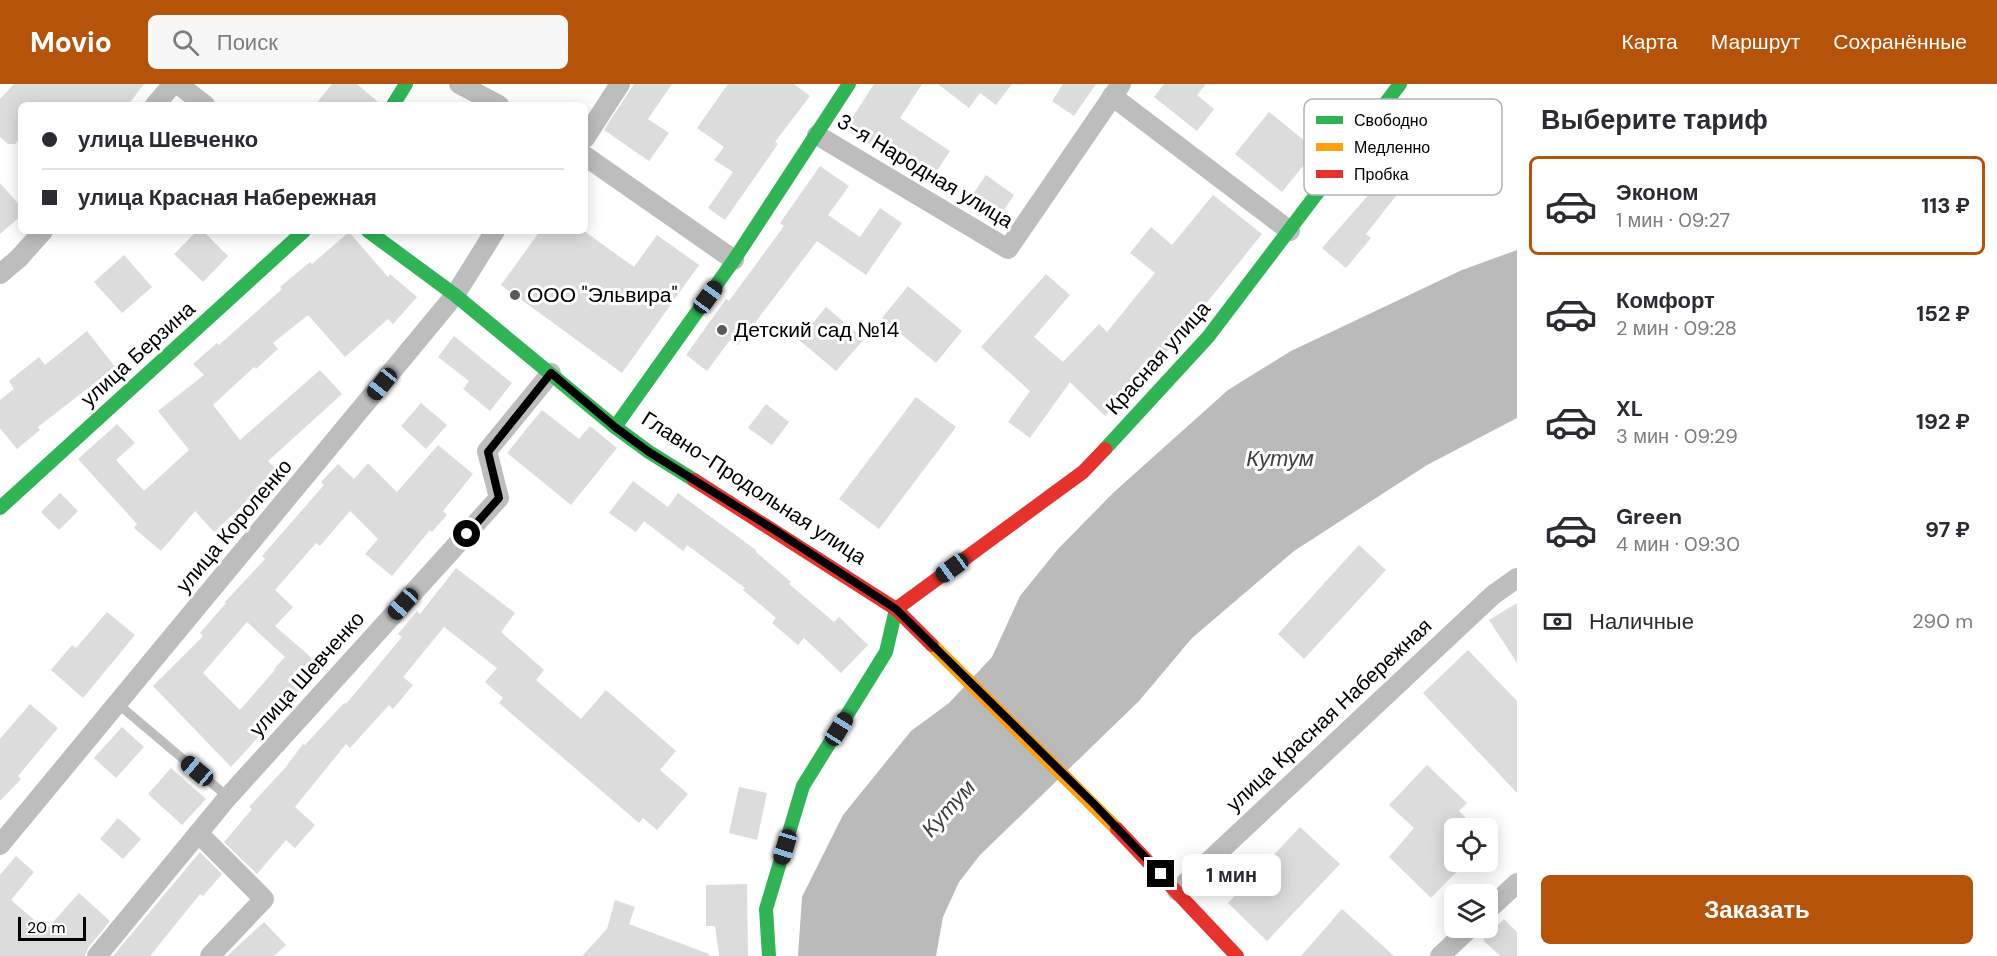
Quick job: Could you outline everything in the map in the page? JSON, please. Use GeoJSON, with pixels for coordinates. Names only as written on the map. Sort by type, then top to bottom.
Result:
{"type":"FeatureCollection","features":[{"type":"Feature","properties":{"kind":"street"},"geometry":{"type":"LineString","coordinates":[[158,102],[173,84]]}},
{"type":"Feature","properties":{"kind":"street"},"geometry":{"type":"LineString","coordinates":[[178,84],[201,102]]}},
{"type":"Feature","properties":{"kind":"street"},"geometry":{"type":"LineString","coordinates":[[395,102],[406,84]]}},
{"type":"Feature","properties":{"kind":"street"},"geometry":{"type":"LineString","coordinates":[[459,84],[493,102]]}},
{"type":"Feature","properties":{"kind":"street"},"geometry":{"type":"LineString","coordinates":[[588,133],[620,84]]}},
{"type":"Feature","properties":{"kind":"street"},"geometry":{"type":"LineString","coordinates":[[615,427],[734,260],[849,84]]}},
{"type":"Feature","properties":{"kind":"street","name":"Красная улица"},"geometry":{"type":"LineString","coordinates":[[1389,99],[1400,84]]}},
{"type":"Feature","properties":{"kind":"street"},"geometry":{"type":"LineString","coordinates":[[1117,90],[1290,231]]}},
{"type":"Feature","properties":{"kind":"street","name":"3-я Народная улица"},"geometry":{"type":"LineString","coordinates":[[817,135],[1008,249],[1117,90]]}},
{"type":"Feature","properties":{"kind":"street"},"geometry":{"type":"LineString","coordinates":[[588,158],[734,260]]}},
{"type":"Feature","properties":{"kind":"street","name":"Красная улица"},"geometry":{"type":"LineString","coordinates":[[896,609],[1083,472],[1208,337],[1317,195]]}},
{"type":"Feature","properties":{"kind":"street"},"geometry":{"type":"LineString","coordinates":[[0,274],[20,258],[40,234]]}},
{"type":"Feature","properties":{"kind":"street","name":"улица Берзина"},"geometry":{"type":"LineString","coordinates":[[0,508],[301,234]]}},
{"type":"Feature","properties":{"kind":"street","name":"Главно-Продольная улица"},"geometry":{"type":"LineString","coordinates":[[372,234],[455,295],[615,427],[649,452],[896,609],[1096,806],[1177,891]]}},
{"type":"Feature","properties":{"kind":"street","name":"улица Короленко"},"geometry":{"type":"LineString","coordinates":[[0,844],[455,295],[493,234]]}},
{"type":"Feature","properties":{"kind":"street","name":"улица Шевченко"},"geometry":{"type":"LineString","coordinates":[[97,956],[228,797],[499,498],[488,452],[551,373]]}},
{"type":"Feature","properties":{"kind":"street","name":"улица Красная Набережная"},"geometry":{"type":"LineString","coordinates":[[1177,891],[1493,595],[1517,578]]}},
{"type":"Feature","properties":{"kind":"street"},"geometry":{"type":"LineString","coordinates":[[769,956],[766,909],[803,786],[886,652],[896,609]]}},
{"type":"Feature","properties":{"kind":"street"},"geometry":{"type":"LineString","coordinates":[[198,833],[264,898],[210,956]]}},
{"type":"Feature","properties":{"kind":"street"},"geometry":{"type":"LineString","coordinates":[[1498,901],[1517,883]]}},
{"type":"Feature","properties":{"kind":"street"},"geometry":{"type":"LineString","coordinates":[[1177,891],[1237,956]]}},
{"type":"Feature","properties":{"kind":"street"},"geometry":{"type":"LineString","coordinates":[[1440,956],[1459,938]]}},
{"type":"Feature","properties":{"kind":"lane"},"geometry":{"type":"LineString","coordinates":[[118,704],[228,797]]}},
{"type":"Feature","properties":{"kind":"water","name":"Кутум"},"geometry":{"type":"Polygon","coordinates":[[[1517,250],[1517,418],[1427,465],[1294,551],[1192,638],[1139,701],[980,855],[959,882],[943,917],[936,956],[798,956],[802,897],[843,815],[911,731],[949,703],[992,657],[1020,596],[1058,549],[1113,493],[1228,390],[1291,351],[1462,270],[1517,250]]]}},
{"type":"Feature","properties":{"kind":"building"},"geometry":{"type":"Polygon","coordinates":[[[14,84],[144,84],[130,102],[18,102],[18,140],[15,144],[8,144],[0,137],[0,99],[14,84]]]}},
{"type":"Feature","properties":{"kind":"building"},"geometry":{"type":"Polygon","coordinates":[[[332,84],[357,84],[378,102],[317,102],[332,84]]]}},
{"type":"Feature","properties":{"kind":"building"},"geometry":{"type":"Polygon","coordinates":[[[634,84],[672,84],[648,119],[669,133],[649,161],[604,130],[634,84]]]}},
{"type":"Feature","properties":{"kind":"building"},"geometry":{"type":"Polygon","coordinates":[[[728,84],[794,84],[810,96],[775,142],[778,144],[725,220],[708,208],[733,172],[714,160],[724,147],[697,128],[728,84]]]}},
{"type":"Feature","properties":{"kind":"building"},"geometry":{"type":"Polygon","coordinates":[[[874,84],[922,84],[900,118],[950,151],[931,180],[882,148],[880,151],[845,129],[874,84]]]}},
{"type":"Feature","properties":{"kind":"building"},"geometry":{"type":"Polygon","coordinates":[[[938,84],[1012,84],[996,105],[980,93],[969,108],[938,84]]]}},
{"type":"Feature","properties":{"kind":"building"},"geometry":{"type":"Polygon","coordinates":[[[1063,84],[1096,84],[1074,116],[1052,101],[1063,84]]]}},
{"type":"Feature","properties":{"kind":"building"},"geometry":{"type":"Polygon","coordinates":[[[1164,84],[1206,84],[1197,95],[1214,109],[1197,131],[1154,97],[1164,84]]]}},
{"type":"Feature","properties":{"kind":"building"},"geometry":{"type":"Polygon","coordinates":[[[1269,112],[1304,140],[1304,165],[1282,192],[1235,154],[1269,112]]]}},
{"type":"Feature","properties":{"kind":"building"},"geometry":{"type":"Polygon","coordinates":[[[820,166],[849,186],[828,215],[860,237],[880,208],[902,223],[866,275],[817,241],[738,345],[730,340],[707,371],[686,355],[726,299],[729,301],[784,226],[780,223],[820,166]]]}},
{"type":"Feature","properties":{"kind":"building"},"geometry":{"type":"Polygon","coordinates":[[[986,175],[1014,195],[994,224],[966,204],[986,175]]]}},
{"type":"Feature","properties":{"kind":"building"},"geometry":{"type":"Polygon","coordinates":[[[0,183],[18,204],[18,219],[0,234],[0,183]]]}},
{"type":"Feature","properties":{"kind":"building"},"geometry":{"type":"Polygon","coordinates":[[[1213,195],[1262,234],[1172,346],[1105,416],[1070,382],[1030,438],[1008,422],[1030,391],[981,347],[1046,274],[1070,295],[1034,337],[1063,362],[1099,324],[1107,332],[1155,273],[1130,253],[1151,227],[1172,245],[1213,195]]]}},
{"type":"Feature","properties":{"kind":"building"},"geometry":{"type":"Polygon","coordinates":[[[1368,195],[1397,195],[1366,234],[1371,238],[1346,268],[1322,248],[1368,195]]]}},
{"type":"Feature","properties":{"kind":"building"},"geometry":{"type":"Polygon","coordinates":[[[194,234],[206,234],[228,256],[203,282],[174,254],[194,234]]]}},
{"type":"Feature","properties":{"kind":"building"},"geometry":{"type":"Polygon","coordinates":[[[347,234],[351,234],[388,277],[390,274],[417,297],[393,324],[388,319],[345,357],[308,315],[273,343],[278,349],[256,369],[254,367],[213,405],[240,440],[320,370],[342,394],[268,461],[276,469],[214,532],[195,511],[161,551],[134,528],[137,524],[78,459],[117,424],[135,443],[116,460],[144,491],[189,450],[158,411],[204,375],[193,364],[217,343],[219,345],[282,289],[280,287],[310,262],[312,264],[347,234]]]}},
{"type":"Feature","properties":{"kind":"building"},"geometry":{"type":"Polygon","coordinates":[[[538,234],[588,234],[634,267],[657,235],[699,265],[622,373],[501,285],[538,234]]]}},
{"type":"Feature","properties":{"kind":"building"},"geometry":{"type":"Polygon","coordinates":[[[124,255],[152,287],[122,313],[94,282],[124,255]]]}},
{"type":"Feature","properties":{"kind":"building"},"geometry":{"type":"Polygon","coordinates":[[[908,286],[962,331],[936,363],[882,318],[908,286]]]}},
{"type":"Feature","properties":{"kind":"building"},"geometry":{"type":"Polygon","coordinates":[[[826,307],[864,339],[836,371],[799,340],[826,307]]]}},
{"type":"Feature","properties":{"kind":"building"},"geometry":{"type":"Polygon","coordinates":[[[87,331],[115,367],[38,427],[40,430],[17,449],[0,428],[0,400],[14,389],[9,381],[39,357],[45,365],[87,331]]]}},
{"type":"Feature","properties":{"kind":"building"},"geometry":{"type":"Polygon","coordinates":[[[454,336],[512,383],[490,411],[463,389],[469,381],[438,357],[454,336]]]}},
{"type":"Feature","properties":{"kind":"building"},"geometry":{"type":"Polygon","coordinates":[[[916,397],[956,427],[879,529],[839,499],[916,397]]]}},
{"type":"Feature","properties":{"kind":"building"},"geometry":{"type":"Polygon","coordinates":[[[421,403],[447,425],[426,449],[401,426],[421,403]]]}},
{"type":"Feature","properties":{"kind":"building"},"geometry":{"type":"Polygon","coordinates":[[[766,404],[789,422],[772,445],[748,428],[766,404]]]}},
{"type":"Feature","properties":{"kind":"building"},"geometry":{"type":"Polygon","coordinates":[[[542,410],[579,439],[590,426],[617,448],[571,505],[507,453],[542,410]]]}},
{"type":"Feature","properties":{"kind":"building"},"geometry":{"type":"Polygon","coordinates":[[[438,445],[473,474],[443,511],[447,515],[432,532],[430,530],[392,576],[365,554],[378,539],[350,511],[320,546],[316,543],[275,590],[293,607],[275,626],[322,667],[231,767],[153,686],[203,636],[200,633],[265,559],[262,556],[324,485],[321,482],[338,464],[354,479],[368,463],[397,492],[438,445]],[[247,622],[203,673],[240,710],[285,657],[247,622]]]}},
{"type":"Feature","properties":{"kind":"building"},"geometry":{"type":"Polygon","coordinates":[[[633,481],[668,507],[678,493],[756,550],[791,582],[789,584],[834,622],[839,617],[868,645],[841,673],[804,638],[798,645],[772,623],[776,618],[743,590],[745,588],[687,545],[683,551],[644,521],[636,532],[609,513],[633,481]]]}},
{"type":"Feature","properties":{"kind":"building"},"geometry":{"type":"Polygon","coordinates":[[[60,493],[78,511],[59,530],[41,512],[60,493]]]}},
{"type":"Feature","properties":{"kind":"building"},"geometry":{"type":"Polygon","coordinates":[[[1359,545],[1386,570],[1304,659],[1278,634],[1359,545]]]}},
{"type":"Feature","properties":{"kind":"building"},"geometry":{"type":"Polygon","coordinates":[[[456,568],[515,613],[501,632],[544,670],[536,680],[581,719],[606,690],[676,751],[660,770],[688,794],[657,830],[643,818],[639,823],[499,703],[503,698],[485,682],[497,668],[444,627],[403,677],[413,685],[393,709],[389,705],[350,748],[346,744],[295,807],[315,825],[295,848],[286,840],[257,874],[224,842],[252,809],[249,807],[285,768],[303,744],[305,745],[344,703],[346,704],[402,637],[398,634],[417,611],[420,614],[456,568]]]}},
{"type":"Feature","properties":{"kind":"building"},"geometry":{"type":"Polygon","coordinates":[[[1517,603],[1517,663],[1489,620],[1517,603]]]}},
{"type":"Feature","properties":{"kind":"building"},"geometry":{"type":"Polygon","coordinates":[[[107,612],[135,635],[83,698],[51,670],[72,645],[76,648],[107,612]]]}},
{"type":"Feature","properties":{"kind":"building"},"geometry":{"type":"Polygon","coordinates":[[[1468,650],[1517,701],[1517,793],[1423,693],[1468,650]]]}},
{"type":"Feature","properties":{"kind":"building"},"geometry":{"type":"Polygon","coordinates":[[[30,704],[58,728],[18,776],[21,779],[0,801],[0,739],[30,704]]]}},
{"type":"Feature","properties":{"kind":"building"},"geometry":{"type":"Polygon","coordinates":[[[122,727],[144,747],[116,778],[94,758],[122,727]]]}},
{"type":"Feature","properties":{"kind":"building"},"geometry":{"type":"Polygon","coordinates":[[[1427,765],[1467,803],[1459,811],[1466,818],[1444,818],[1444,872],[1456,872],[1431,898],[1389,857],[1414,828],[1389,805],[1427,765]]]}},
{"type":"Feature","properties":{"kind":"building"},"geometry":{"type":"Polygon","coordinates":[[[171,768],[206,799],[182,825],[148,794],[171,768]]]}},
{"type":"Feature","properties":{"kind":"building"},"geometry":{"type":"Polygon","coordinates":[[[739,787],[767,793],[757,840],[729,833],[739,787]]]}},
{"type":"Feature","properties":{"kind":"building"},"geometry":{"type":"Polygon","coordinates":[[[118,818],[141,839],[123,859],[100,839],[118,818]]]}},
{"type":"Feature","properties":{"kind":"building"},"geometry":{"type":"Polygon","coordinates":[[[1300,827],[1340,864],[1267,941],[1228,903],[1300,827]]]}},
{"type":"Feature","properties":{"kind":"building"},"geometry":{"type":"Polygon","coordinates":[[[200,852],[222,874],[203,896],[200,894],[150,956],[113,956],[200,852]]]}},
{"type":"Feature","properties":{"kind":"building"},"geometry":{"type":"Polygon","coordinates":[[[16,856],[34,872],[11,900],[46,930],[79,893],[110,921],[88,948],[85,956],[0,956],[0,875],[16,856]]]}},
{"type":"Feature","properties":{"kind":"building"},"geometry":{"type":"Polygon","coordinates":[[[747,884],[748,956],[719,956],[715,926],[706,926],[706,885],[747,884]]]}},
{"type":"Feature","properties":{"kind":"building"},"geometry":{"type":"Polygon","coordinates":[[[615,900],[635,907],[629,924],[709,954],[709,956],[582,956],[607,929],[615,900]]]}},
{"type":"Feature","properties":{"kind":"building"},"geometry":{"type":"Polygon","coordinates":[[[1342,909],[1394,956],[1301,956],[1342,909]]]}},
{"type":"Feature","properties":{"kind":"building"},"geometry":{"type":"Polygon","coordinates":[[[1504,919],[1517,932],[1517,956],[1500,956],[1483,940],[1498,938],[1498,925],[1504,919]]]}},
{"type":"Feature","properties":{"kind":"building"},"geometry":{"type":"Polygon","coordinates":[[[264,922],[286,945],[274,956],[227,956],[264,922]]]}},
{"type":"Feature","properties":{"kind":"traffic: fast"},"geometry":{"type":"LineString","coordinates":[[395,102],[406,84]]}},
{"type":"Feature","properties":{"kind":"traffic: fast"},"geometry":{"type":"LineString","coordinates":[[615,427],[734,260],[849,84]]}},
{"type":"Feature","properties":{"kind":"traffic: fast"},"geometry":{"type":"LineString","coordinates":[[1389,99],[1400,84]]}},
{"type":"Feature","properties":{"kind":"traffic: fast"},"geometry":{"type":"LineString","coordinates":[[1105,449],[1208,337],[1316,195]]}},
{"type":"Feature","properties":{"kind":"traffic: fast"},"geometry":{"type":"LineString","coordinates":[[0,508],[301,234]]}},
{"type":"Feature","properties":{"kind":"traffic: fast"},"geometry":{"type":"LineString","coordinates":[[372,234],[455,295],[615,427],[649,452],[694,480]]}},
{"type":"Feature","properties":{"kind":"traffic: fast"},"geometry":{"type":"LineString","coordinates":[[769,956],[766,909],[803,786],[886,652],[896,609]]}},
{"type":"Feature","properties":{"kind":"traffic: slow"},"geometry":{"type":"LineString","coordinates":[[932,645],[1117,829]]}},
{"type":"Feature","properties":{"kind":"traffic: jam"},"geometry":{"type":"LineString","coordinates":[[896,609],[1083,472],[1105,449]]}},
{"type":"Feature","properties":{"kind":"traffic: jam"},"geometry":{"type":"LineString","coordinates":[[694,480],[896,609],[932,645]]}},
{"type":"Feature","properties":{"kind":"traffic: jam"},"geometry":{"type":"LineString","coordinates":[[1117,829],[1237,956]]}},
{"type":"Feature","properties":{"kind":"place","name":"ООО \"Эльвира\""},"geometry":{"type":"Point","coordinates":[515,295]}},
{"type":"Feature","properties":{"kind":"place","name":"Детский сад №14"},"geometry":{"type":"Point","coordinates":[722,330]}},
{"type":"Feature","properties":{"kind":"route"},"geometry":{"type":"LineString","coordinates":[[467,534],[499,498],[488,452],[551,373],[615,427],[649,452],[896,609],[1096,806],[1161,874]]}}]}
